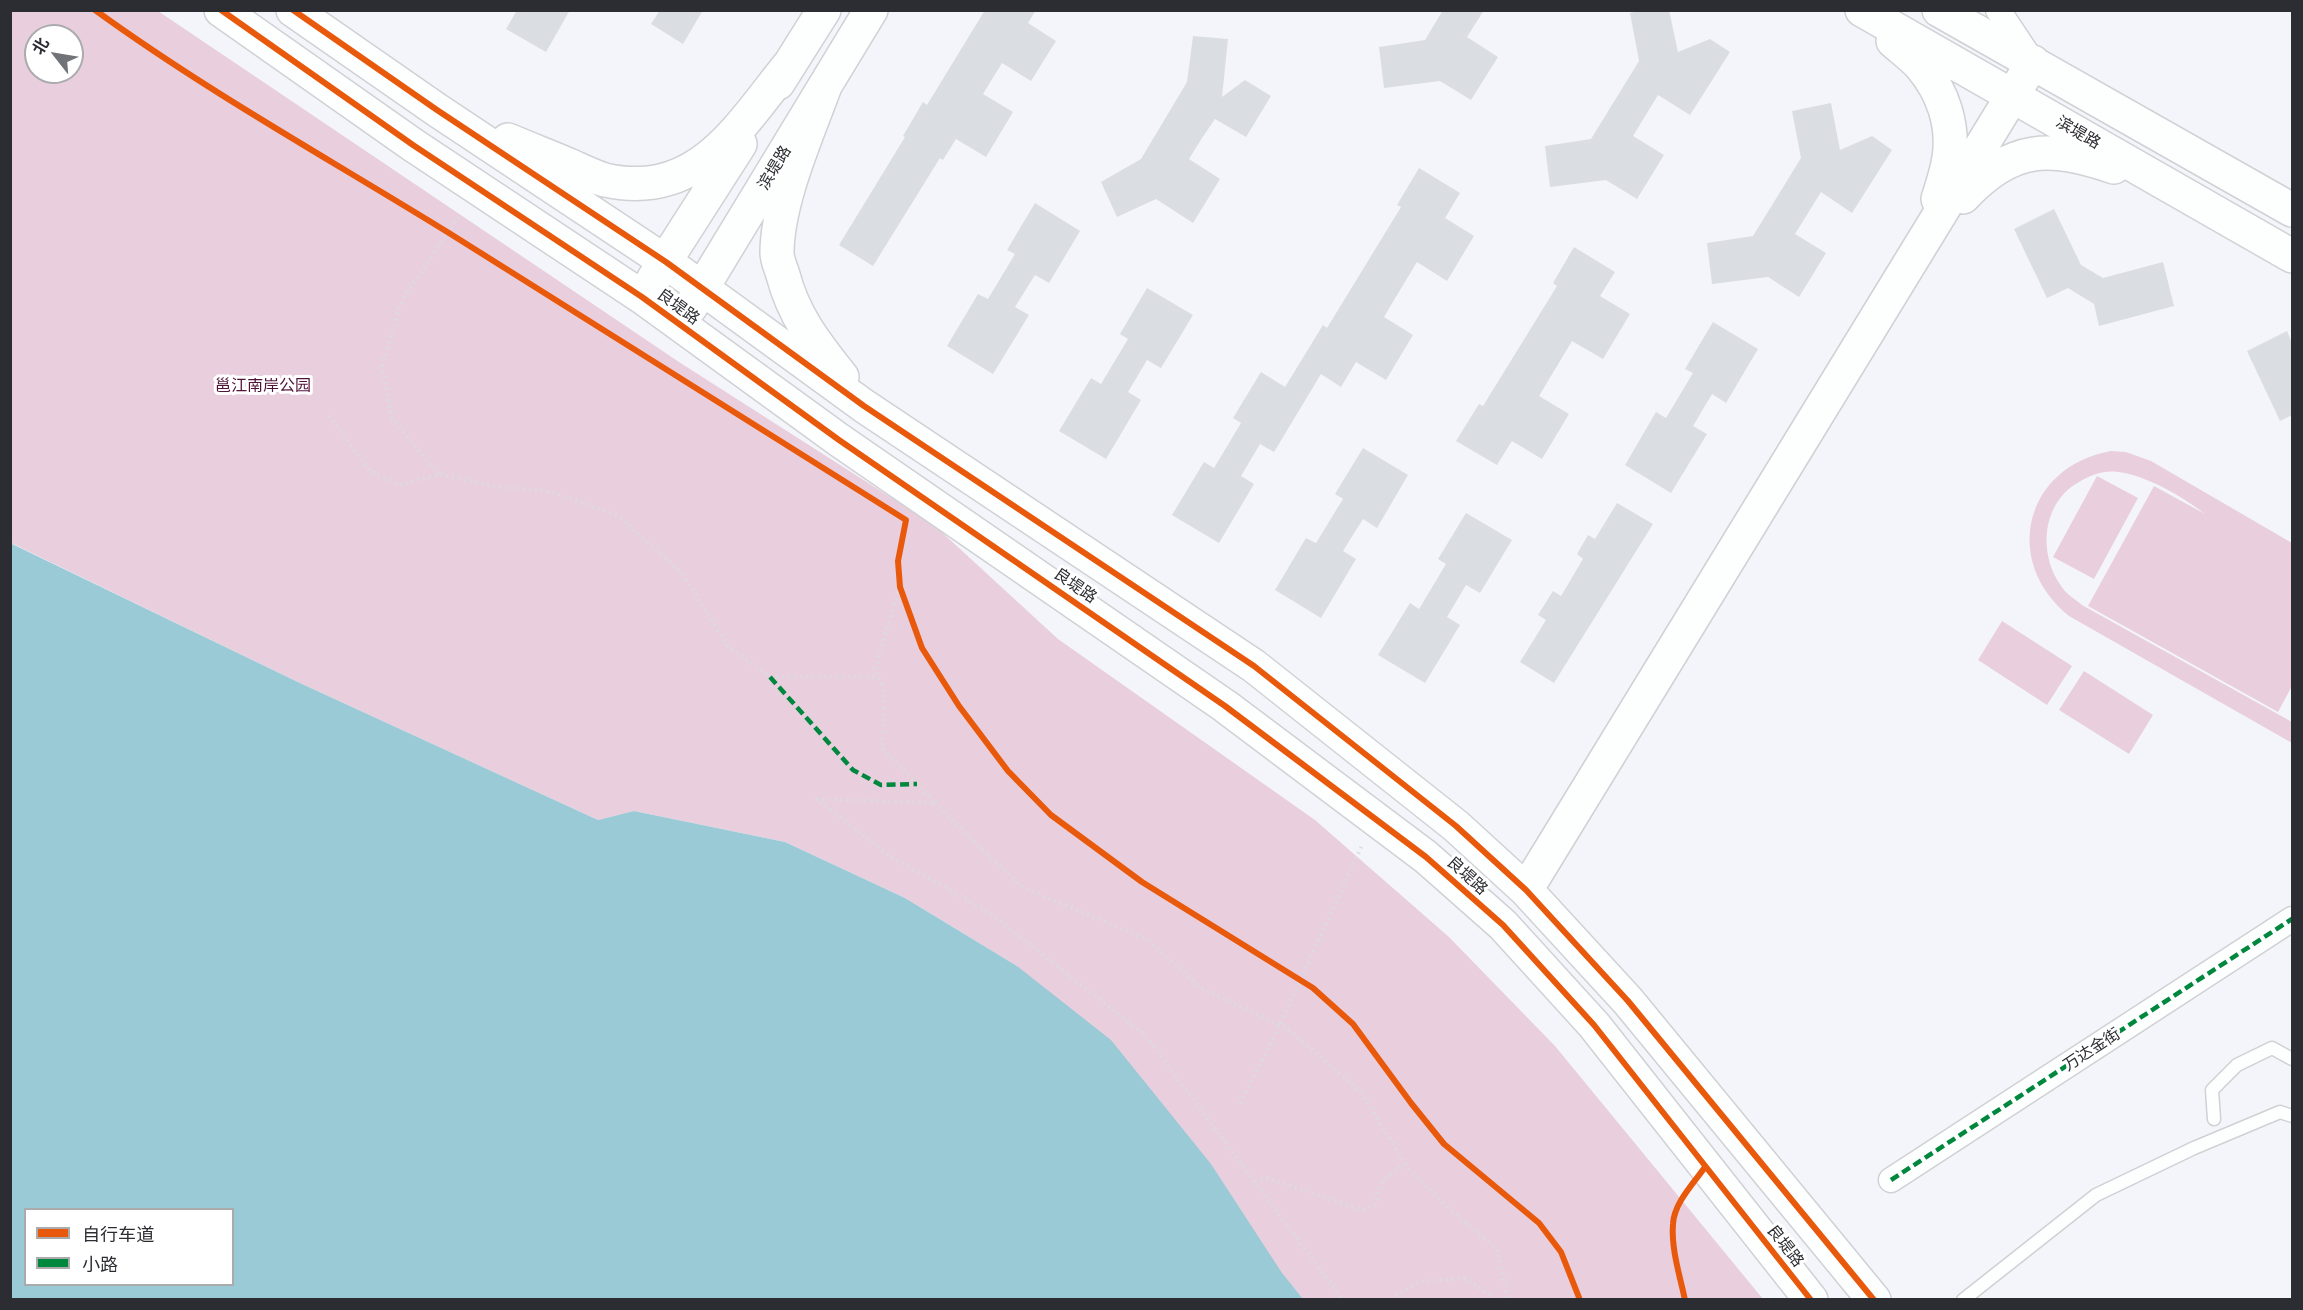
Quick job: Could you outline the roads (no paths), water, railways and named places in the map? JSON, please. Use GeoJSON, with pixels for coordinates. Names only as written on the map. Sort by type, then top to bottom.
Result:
{"type":"FeatureCollection","features":[{"type":"Feature","properties":{"kind":"main road","name":"良堤路"},"geometry":{"type":"LineString","coordinates":[[221,10],[413,145],[642,297],[839,440],[1225,706],[1426,857],[1503,925],[1594,1025],[1811,1299]]}},
{"type":"Feature","properties":{"kind":"main road","name":"良堤路"},"geometry":{"type":"LineString","coordinates":[[293,10],[437,110],[666,262],[864,406],[1254,666],[1456,826],[1526,890],[1628,1001],[1874,1299]]}},
{"type":"Feature","properties":{"kind":"main road"},"geometry":{"type":"LineString","coordinates":[[642,297],[824,10]]}},
{"type":"Feature","properties":{"kind":"main road","name":"滨堤路"},"geometry":{"type":"LineString","coordinates":[[679,325],[871,10]]}},
{"type":"Feature","properties":{"kind":"main road"},"geometry":{"type":"LineString","coordinates":[[1857,10],[1921,66],[1946,110],[1951,135],[1949,160],[1928,235]]}},
{"type":"Feature","properties":{"kind":"main road","name":"滨堤路"},"geometry":{"type":"LineString","coordinates":[[1862,10],[2292,256]]}},
{"type":"Feature","properties":{"kind":"main road"},"geometry":{"type":"LineString","coordinates":[[1939,10],[2292,210]]}},
{"type":"Feature","properties":{"kind":"main road"},"geometry":{"type":"LineString","coordinates":[[1526,890],[2033,62]]}},
{"type":"Feature","properties":{"kind":"main road"},"geometry":{"type":"LineString","coordinates":[[413,145],[437,110],[603,180],[629,184],[652,184],[697,168],[724,145],[790,64]]}},
{"type":"Feature","properties":{"kind":"main road"},"geometry":{"type":"LineString","coordinates":[[790,64],[769,110],[777,126],[787,129],[797,125],[825,86]]}},
{"type":"Feature","properties":{"kind":"main road"},"geometry":{"type":"LineString","coordinates":[[825,86],[798,158],[784,206],[777,255],[788,295],[804,328],[864,406],[839,440]]}},
{"type":"Feature","properties":{"kind":"main road"},"geometry":{"type":"LineString","coordinates":[[1928,235],[1984,176],[2008,160],[2030,154],[2057,153],[2088,158],[2170,186],[2190,151]]}},
{"type":"Feature","properties":{"kind":"street"},"geometry":{"type":"LineString","coordinates":[[1998,10],[2033,62]]}},
{"type":"Feature","properties":{"kind":"street","name":"万达金街"},"geometry":{"type":"LineString","coordinates":[[1891,1180],[2292,919]]}},
{"type":"Feature","properties":{"kind":"lane"},"geometry":{"type":"LineString","coordinates":[[2214,1119],[2212,1090],[2237,1065],[2272,1048],[2292,1059]]}},
{"type":"Feature","properties":{"kind":"lane"},"geometry":{"type":"LineString","coordinates":[[1964,1299],[2096,1196],[2194,1148],[2280,1112],[2292,1116]]}},
{"type":"Feature","properties":{"kind":"water"},"geometry":{"type":"Polygon","coordinates":[[[10,543],[302,684],[598,820],[634,811],[785,842],[905,898],[1017,966],[1111,1040],[1211,1164],[1282,1273],[1303,1299],[11,1299],[10,543]]]}},
{"type":"Feature","properties":{"kind":"park label","name":"邕江南岸公园"},"geometry":{"type":"Point","coordinates":[263,386]}}]}
